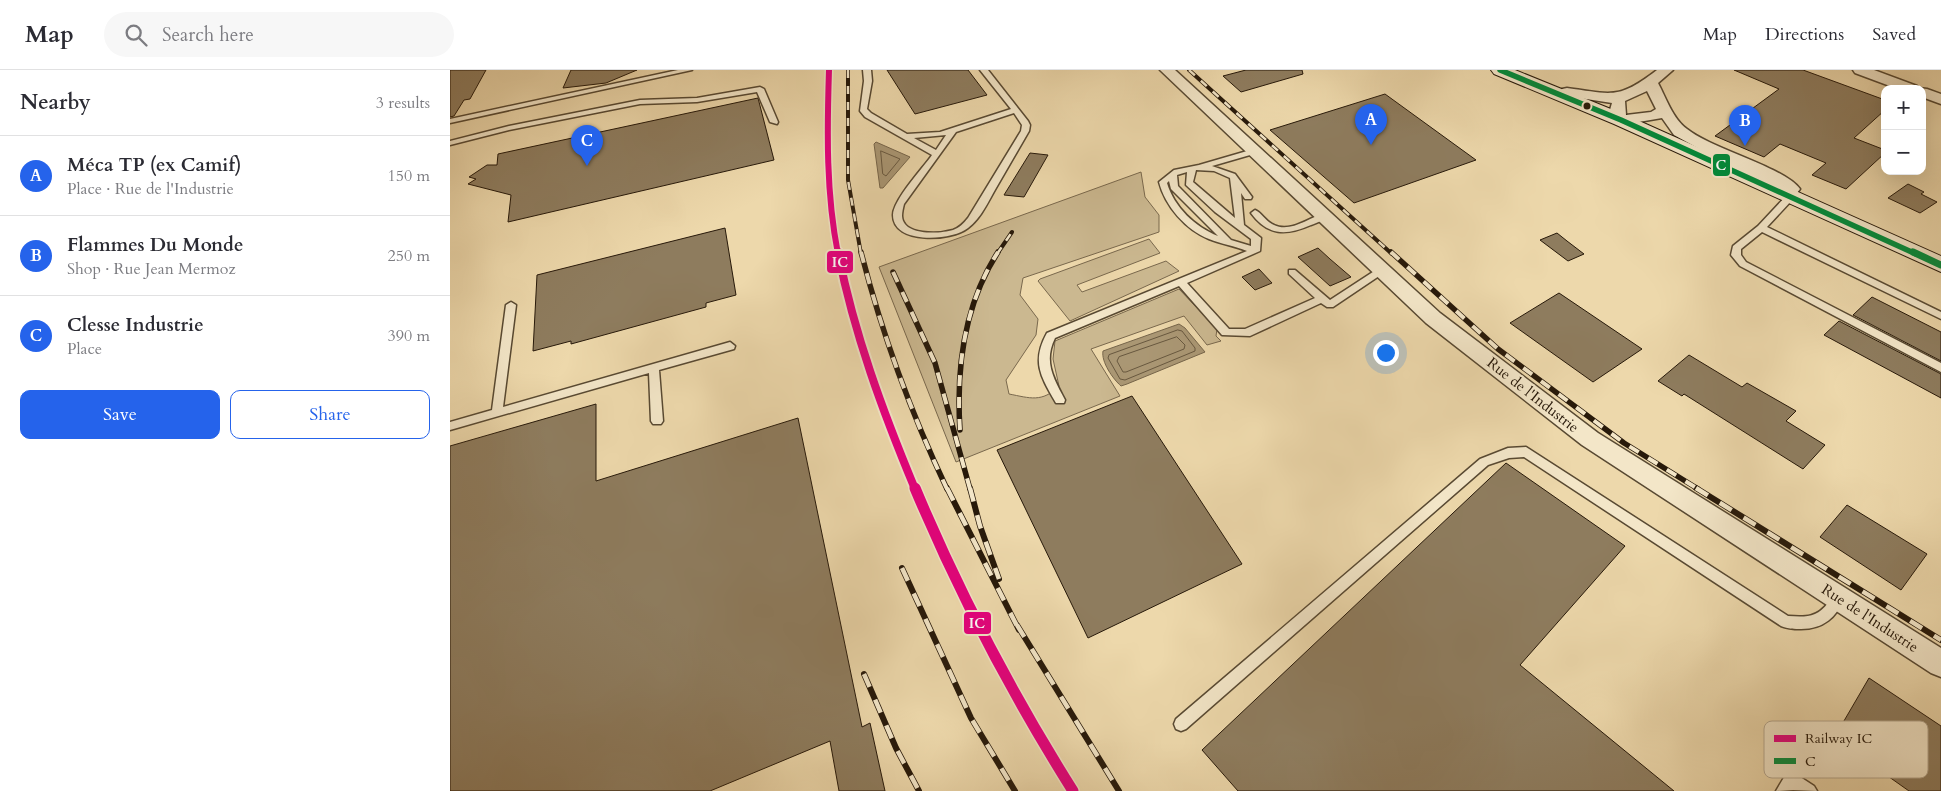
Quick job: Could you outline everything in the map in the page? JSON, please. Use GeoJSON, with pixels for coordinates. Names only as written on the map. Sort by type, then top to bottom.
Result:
{"type":"FeatureCollection","features":[{"type":"Feature","properties":{"kind":"main road"},"geometry":{"type":"LineString","coordinates":[[1500,70],[1622,112]]}},
{"type":"Feature","properties":{"kind":"main road"},"geometry":{"type":"LineString","coordinates":[[1513,70],[1622,112],[1941,266]]}},
{"type":"Feature","properties":{"kind":"main road"},"geometry":{"type":"LineString","coordinates":[[1790,193],[1941,257]]}},
{"type":"Feature","properties":{"kind":"street","name":"Rue de l'Industrie"},"geometry":{"type":"LineString","coordinates":[[1167,70],[1432,318],[1590,439],[1941,664]]}},
{"type":"Feature","properties":{"kind":"street"},"geometry":{"type":"LineString","coordinates":[[1622,112],[1650,82],[1666,70]]}},
{"type":"Feature","properties":{"kind":"street"},"geometry":{"type":"LineString","coordinates":[[1860,70],[1901,85]]}},
{"type":"Feature","properties":{"kind":"street"},"geometry":{"type":"LineString","coordinates":[[1650,82],[1665,111],[1680,132],[1688,138],[1773,177],[1790,193]]}},
{"type":"Feature","properties":{"kind":"street"},"geometry":{"type":"LineString","coordinates":[[1926,93],[1941,99]]}},
{"type":"Feature","properties":{"kind":"street"},"geometry":{"type":"LineString","coordinates":[[1622,112],[1654,116],[1665,111]]}},
{"type":"Feature","properties":{"kind":"lane"},"geometry":{"type":"LineString","coordinates":[[450,121],[688,70]]}},
{"type":"Feature","properties":{"kind":"lane"},"geometry":{"type":"LineString","coordinates":[[866,70],[868,81],[863,109],[868,115],[937,154]]}},
{"type":"Feature","properties":{"kind":"lane"},"geometry":{"type":"LineString","coordinates":[[954,129],[900,204],[896,213],[898,222],[903,228],[914,233],[942,235],[956,232],[968,224],[976,215],[1025,131],[1026,126],[984,70]]}},
{"type":"Feature","properties":{"kind":"lane"},"geometry":{"type":"LineString","coordinates":[[450,143],[509,128],[640,102],[680,99],[697,100],[760,89],[774,122]]}},
{"type":"Feature","properties":{"kind":"lane"},"geometry":{"type":"LineString","coordinates":[[905,136],[941,134],[1015,110]]}},
{"type":"Feature","properties":{"kind":"lane"},"geometry":{"type":"LineString","coordinates":[[1254,151],[1173,174],[1168,176],[1163,182],[1164,192],[1171,203],[1208,235],[1255,251]]}},
{"type":"Feature","properties":{"kind":"lane"},"geometry":{"type":"LineString","coordinates":[[1194,168],[1218,170],[1232,176],[1248,198]]}},
{"type":"Feature","properties":{"kind":"lane"},"geometry":{"type":"LineString","coordinates":[[1194,168],[1189,183],[1218,210],[1256,238],[1255,251]]}},
{"type":"Feature","properties":{"kind":"lane"},"geometry":{"type":"LineString","coordinates":[[1173,174],[1174,187],[1228,241]]}},
{"type":"Feature","properties":{"kind":"lane"},"geometry":{"type":"LineString","coordinates":[[1232,176],[1236,186],[1240,226]]}},
{"type":"Feature","properties":{"kind":"lane"},"geometry":{"type":"LineString","coordinates":[[1790,193],[1760,228],[1736,248],[1736,255],[1743,264],[1941,368]]}},
{"type":"Feature","properties":{"kind":"lane"},"geometry":{"type":"LineString","coordinates":[[1255,213],[1266,226],[1274,230],[1283,231],[1295,229],[1324,216]]}},
{"type":"Feature","properties":{"kind":"lane"},"geometry":{"type":"LineString","coordinates":[[1760,228],[1941,316]]}},
{"type":"Feature","properties":{"kind":"lane"},"geometry":{"type":"LineString","coordinates":[[1060,400],[1046,376],[1042,358],[1051,336],[1255,251]]}},
{"type":"Feature","properties":{"kind":"lane"},"geometry":{"type":"LineString","coordinates":[[1292,272],[1330,305],[1382,270]]}},
{"type":"Feature","properties":{"kind":"lane"},"geometry":{"type":"LineString","coordinates":[[1181,282],[1226,332],[1246,333],[1321,299]]}},
{"type":"Feature","properties":{"kind":"lane"},"geometry":{"type":"LineString","coordinates":[[498,412],[511,305]]}},
{"type":"Feature","properties":{"kind":"lane"},"geometry":{"type":"LineString","coordinates":[[450,426],[730,346]]}},
{"type":"Feature","properties":{"kind":"lane"},"geometry":{"type":"LineString","coordinates":[[654,368],[657,421]]}},
{"type":"Feature","properties":{"kind":"lane"},"geometry":{"type":"LineString","coordinates":[[1181,724],[1484,462],[1508,453],[1526,452],[1786,622],[1812,623],[1829,615],[1838,598]]}},
{"type":"Feature","properties":{"kind":"lane"},"geometry":{"type":"LineString","coordinates":[[1784,791],[1792,779],[1809,791]]}},
{"type":"Feature","properties":{"kind":"shaded area"},"geometry":{"type":"Polygon","coordinates":[[[1141,172],[1145,197],[1159,215],[1159,232],[1023,278],[1020,295],[1038,319],[1036,335],[1006,380],[1009,394],[1036,398],[1047,395],[1059,386],[1053,359],[1055,341],[1179,289],[1217,329],[1216,336],[1221,341],[1207,345],[1184,316],[1091,349],[1120,396],[956,462],[879,267],[1141,172]]]}},
{"type":"Feature","properties":{"kind":"shaded area"},"geometry":{"type":"Polygon","coordinates":[[[1149,239],[1160,253],[1077,285],[1082,292],[1166,261],[1179,271],[1070,321],[1038,281],[1040,279],[1149,239]]]}},
{"type":"Feature","properties":{"kind":"water"},"geometry":{"type":"Polygon","coordinates":[[[876,142],[910,157],[883,188],[880,188],[874,144],[876,142]]]}},
{"type":"Feature","properties":{"kind":"water"},"geometry":{"type":"Polygon","coordinates":[[[1179,324],[1185,328],[1205,352],[1121,386],[1111,375],[1104,360],[1103,351],[1179,324]]]}},
{"type":"Feature","properties":{"kind":"building"},"geometry":{"type":"Polygon","coordinates":[[[450,70],[486,70],[470,99],[464,100],[454,116],[450,117],[450,70]]]}},
{"type":"Feature","properties":{"kind":"building"},"geometry":{"type":"Polygon","coordinates":[[[571,70],[637,70],[606,83],[563,88],[571,70]]]}},
{"type":"Feature","properties":{"kind":"building"},"geometry":{"type":"Polygon","coordinates":[[[887,70],[968,70],[987,95],[915,114],[887,70]]]}},
{"type":"Feature","properties":{"kind":"building"},"geometry":{"type":"Polygon","coordinates":[[[1246,70],[1302,70],[1303,74],[1241,92],[1223,76],[1246,70]]]}},
{"type":"Feature","properties":{"kind":"building"},"geometry":{"type":"Polygon","coordinates":[[[1734,70],[1803,70],[1881,99],[1881,114],[1854,138],[1881,148],[1881,157],[1846,189],[1812,175],[1826,163],[1780,144],[1764,157],[1715,136],[1779,89],[1734,70]]]}},
{"type":"Feature","properties":{"kind":"building"},"geometry":{"type":"Polygon","coordinates":[[[1385,94],[1476,160],[1354,203],[1270,130],[1385,94]]]}},
{"type":"Feature","properties":{"kind":"building"},"geometry":{"type":"Polygon","coordinates":[[[758,98],[774,160],[508,222],[511,195],[468,184],[476,179],[469,177],[487,165],[497,165],[498,154],[758,98]]]}},
{"type":"Feature","properties":{"kind":"building"},"geometry":{"type":"Polygon","coordinates":[[[1030,153],[1048,155],[1024,197],[1004,195],[1030,153]]]}},
{"type":"Feature","properties":{"kind":"building"},"geometry":{"type":"Polygon","coordinates":[[[1908,184],[1924,192],[1921,194],[1937,202],[1920,213],[1888,198],[1908,184]]]}},
{"type":"Feature","properties":{"kind":"building"},"geometry":{"type":"Polygon","coordinates":[[[725,228],[736,295],[706,303],[706,307],[571,344],[571,341],[533,351],[537,275],[725,228]]]}},
{"type":"Feature","properties":{"kind":"building"},"geometry":{"type":"Polygon","coordinates":[[[1557,233],[1584,254],[1568,261],[1540,240],[1557,233]]]}},
{"type":"Feature","properties":{"kind":"building"},"geometry":{"type":"Polygon","coordinates":[[[1318,248],[1351,277],[1330,286],[1298,257],[1318,248]]]}},
{"type":"Feature","properties":{"kind":"building"},"geometry":{"type":"Polygon","coordinates":[[[1259,269],[1272,283],[1255,290],[1242,277],[1259,269]]]}},
{"type":"Feature","properties":{"kind":"building"},"geometry":{"type":"Polygon","coordinates":[[[1559,293],[1642,349],[1593,382],[1510,323],[1559,293]]]}},
{"type":"Feature","properties":{"kind":"building"},"geometry":{"type":"Polygon","coordinates":[[[1872,297],[1941,332],[1941,361],[1853,315],[1872,297]]]}},
{"type":"Feature","properties":{"kind":"building"},"geometry":{"type":"Polygon","coordinates":[[[1839,321],[1941,374],[1941,398],[1824,335],[1839,321]]]}},
{"type":"Feature","properties":{"kind":"building"},"geometry":{"type":"Polygon","coordinates":[[[1689,355],[1742,387],[1747,383],[1796,411],[1786,421],[1825,445],[1803,469],[1684,394],[1682,396],[1658,381],[1689,355]]]}},
{"type":"Feature","properties":{"kind":"building"},"geometry":{"type":"Polygon","coordinates":[[[1132,396],[1242,564],[1088,638],[997,450],[1132,396]]]}},
{"type":"Feature","properties":{"kind":"building"},"geometry":{"type":"Polygon","coordinates":[[[596,404],[596,481],[798,418],[862,727],[870,723],[885,791],[839,791],[830,741],[710,791],[450,791],[450,446],[596,404]]]}},
{"type":"Feature","properties":{"kind":"building"},"geometry":{"type":"Polygon","coordinates":[[[1506,463],[1625,546],[1520,665],[1674,791],[1238,791],[1202,750],[1506,463]]]}},
{"type":"Feature","properties":{"kind":"building"},"geometry":{"type":"Polygon","coordinates":[[[1847,505],[1927,554],[1901,590],[1820,537],[1847,505]]]}},
{"type":"Feature","properties":{"kind":"building"},"geometry":{"type":"Polygon","coordinates":[[[1869,678],[1941,726],[1941,791],[1909,791],[1891,778],[1928,778],[1928,721],[1844,721],[1869,678]]]}},
{"type":"Feature","properties":{"kind":"railway"},"geometry":{"type":"LineString","coordinates":[[848,70],[848,180],[861,254]]}},
{"type":"Feature","properties":{"kind":"railway"},"geometry":{"type":"LineString","coordinates":[[1189,70],[1392,254]]}},
{"type":"Feature","properties":{"kind":"railway"},"geometry":{"type":"LineString","coordinates":[[997,254],[1012,232]]}},
{"type":"Feature","properties":{"kind":"railway"},"geometry":{"type":"LineString","coordinates":[[861,252],[878,313],[898,373],[947,489]]}},
{"type":"Feature","properties":{"kind":"railway"},"geometry":{"type":"LineString","coordinates":[[960,430],[959,384],[965,338],[977,294],[986,272],[998,252]]}},
{"type":"Feature","properties":{"kind":"railway"},"geometry":{"type":"LineString","coordinates":[[1391,252],[1498,349],[1624,443],[1698,489]]}},
{"type":"Feature","properties":{"kind":"railway"},"geometry":{"type":"LineString","coordinates":[[893,272],[935,363],[970,489]]}},
{"type":"Feature","properties":{"kind":"railway"},"geometry":{"type":"LineString","coordinates":[[947,488],[1019,630]]}},
{"type":"Feature","properties":{"kind":"railway"},"geometry":{"type":"LineString","coordinates":[[970,488],[980,526],[999,579]]}},
{"type":"Feature","properties":{"kind":"railway"},"geometry":{"type":"LineString","coordinates":[[1696,488],[1941,640]]}},
{"type":"Feature","properties":{"kind":"railway"},"geometry":{"type":"LineString","coordinates":[[902,568],[971,718],[1015,791]]}},
{"type":"Feature","properties":{"kind":"railway"},"geometry":{"type":"LineString","coordinates":[[1017,625],[1119,791]]}},
{"type":"Feature","properties":{"kind":"railway"},"geometry":{"type":"LineString","coordinates":[[864,674],[896,748],[919,791]]}},
{"type":"Feature","properties":{"kind":"rail line","name":"IC"},"geometry":{"type":"LineString","coordinates":[[829,70],[827,158],[831,210],[843,276],[870,372],[906,467],[942,551],[1003,673],[1073,791]]}},
{"type":"Feature","properties":{"kind":"transit line","name":"C"},"geometry":{"type":"LineString","coordinates":[[1500,70],[1621,120],[1941,265]]}},
{"type":"Feature","properties":{"kind":"place","name":"Méca TP (ex Camif)"},"geometry":{"type":"Point","coordinates":[1371,145]}},
{"type":"Feature","properties":{"kind":"place","name":"Flammes Du Monde"},"geometry":{"type":"Point","coordinates":[1745,146]}},
{"type":"Feature","properties":{"kind":"place","name":"Clesse Industrie"},"geometry":{"type":"Point","coordinates":[587,166]}}]}
